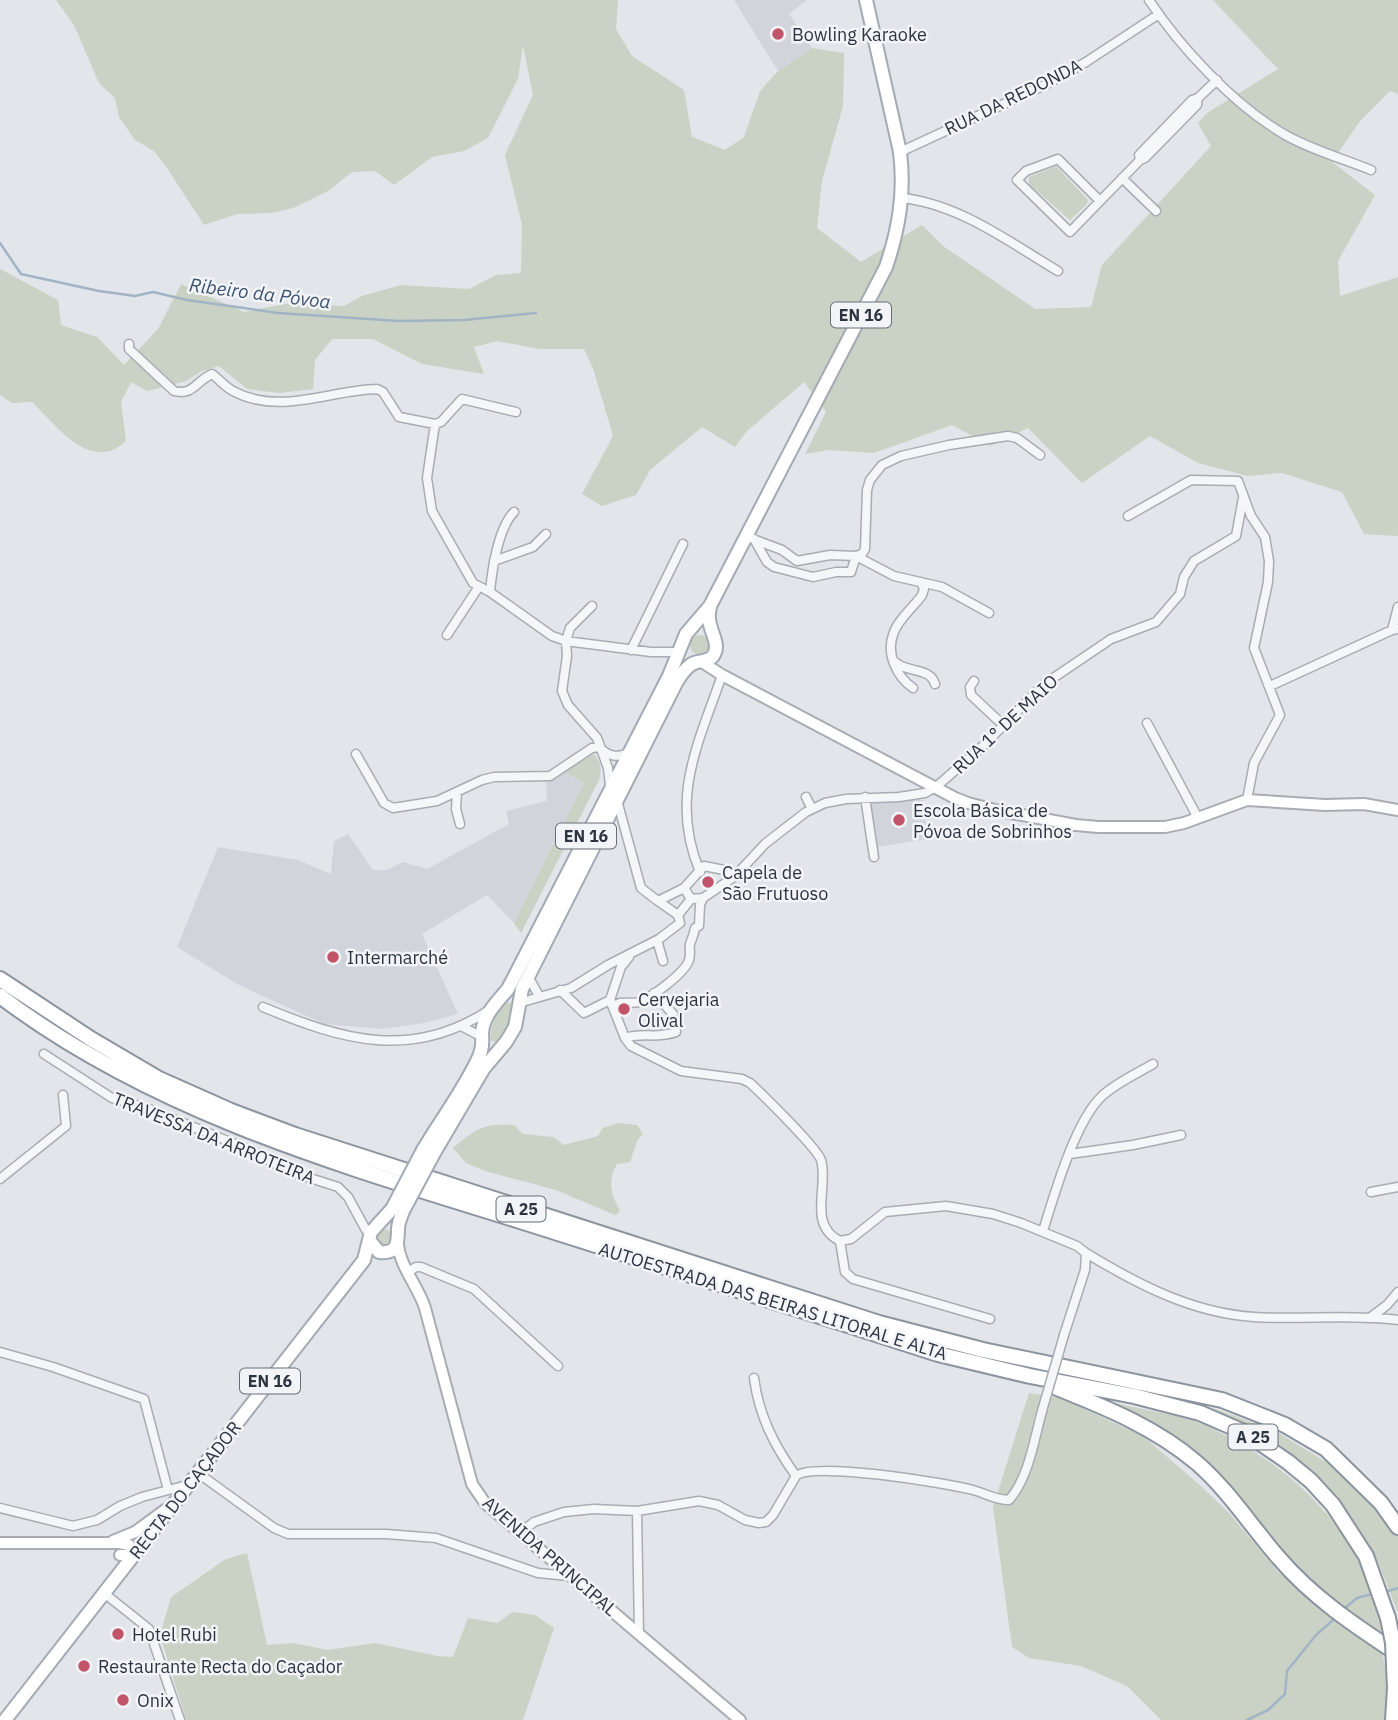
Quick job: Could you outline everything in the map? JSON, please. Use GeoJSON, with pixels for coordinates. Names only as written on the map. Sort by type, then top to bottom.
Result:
{"type":"FeatureCollection","features":[{"type":"Feature","properties":{"kind":"highway","name":"AUTOESTRADA DAS BEIRAS LITORAL E ALTA"},"geometry":{"type":"LineString","coordinates":[[0,979],[91,1040],[159,1079],[231,1111],[295,1135],[879,1323],[983,1350],[1210,1398],[1273,1420],[1326,1449],[1381,1503],[1398,1527]]}},
{"type":"Feature","properties":{"kind":"highway","name":"AUTOESTRADA DAS BEIRAS LITORAL E ALTA"},"geometry":{"type":"LineString","coordinates":[[0,996],[84,1051],[157,1091],[227,1123],[363,1172],[938,1354],[1030,1376],[1134,1396],[1200,1413],[1246,1433],[1296,1468],[1333,1505],[1366,1556],[1388,1618],[1393,1643],[1394,1720]]}},
{"type":"Feature","properties":{"kind":"highway"},"geometry":{"type":"LineString","coordinates":[[1030,1376],[1125,1415],[1165,1438],[1199,1464],[1312,1593],[1398,1654]]}},
{"type":"Feature","properties":{"kind":"main road","name":"EN 16"},"geometry":{"type":"LineString","coordinates":[[429,1151],[484,1068],[515,1027],[518,1003],[528,976],[604,825],[630,752],[669,676],[683,639],[710,606],[750,538],[886,267],[898,228],[902,198],[900,152],[866,0]]}},
{"type":"Feature","properties":{"kind":"main road"},"geometry":{"type":"LineString","coordinates":[[710,606],[708,620],[716,642],[715,653]]}},
{"type":"Feature","properties":{"kind":"main road"},"geometry":{"type":"LineString","coordinates":[[691,630],[701,628],[711,632]]}},
{"type":"Feature","properties":{"kind":"main road"},"geometry":{"type":"LineString","coordinates":[[681,648],[686,656],[699,662]]}},
{"type":"Feature","properties":{"kind":"main road","name":"EN 16"},"geometry":{"type":"LineString","coordinates":[[376,1240],[398,1210],[477,1062],[495,1001],[509,989],[677,681],[688,667],[715,653]]}},
{"type":"Feature","properties":{"kind":"main road"},"geometry":{"type":"LineString","coordinates":[[502,996],[511,996],[518,1003]]}},
{"type":"Feature","properties":{"kind":"main road"},"geometry":{"type":"LineString","coordinates":[[483,1039],[491,1047],[499,1047]]}},
{"type":"Feature","properties":{"kind":"main road","name":"EN 16"},"geometry":{"type":"LineString","coordinates":[[398,1210],[398,1237]]}},
{"type":"Feature","properties":{"kind":"main road"},"geometry":{"type":"LineString","coordinates":[[391,1225],[398,1237],[392,1251],[376,1240],[391,1225]]}},
{"type":"Feature","properties":{"kind":"main road","name":"RECTA DO CAÇADOR"},"geometry":{"type":"LineString","coordinates":[[5,1720],[365,1260],[376,1240]]}},
{"type":"Feature","properties":{"kind":"street"},"geometry":{"type":"LineString","coordinates":[[1149,0],[1158,14],[1217,80],[1250,111],[1283,134],[1371,170]]}},
{"type":"Feature","properties":{"kind":"street","name":"RUA DA REDONDA"},"geometry":{"type":"LineString","coordinates":[[900,152],[1048,83],[1086,62],[1158,14]]}},
{"type":"Feature","properties":{"kind":"street"},"geometry":{"type":"LineString","coordinates":[[1100,201],[1058,159],[1026,171],[1017,180],[1070,232],[1197,105],[1198,98],[1217,80]]}},
{"type":"Feature","properties":{"kind":"street"},"geometry":{"type":"LineString","coordinates":[[1122,178],[1156,211]]}},
{"type":"Feature","properties":{"kind":"street"},"geometry":{"type":"LineString","coordinates":[[902,198],[923,200],[946,208],[1058,271]]}},
{"type":"Feature","properties":{"kind":"street"},"geometry":{"type":"LineString","coordinates":[[129,344],[129,349],[174,391],[180,393],[189,393],[212,374],[244,396],[271,401],[306,400],[377,389],[383,392],[399,417],[435,424],[441,422],[463,399],[516,412]]}},
{"type":"Feature","properties":{"kind":"street"},"geometry":{"type":"LineString","coordinates":[[435,424],[427,478],[432,511],[472,583],[490,592],[552,636],[566,641],[651,653],[660,657],[667,665],[669,676]]}},
{"type":"Feature","properties":{"kind":"street"},"geometry":{"type":"LineString","coordinates":[[750,538],[782,550],[796,561],[830,555],[856,556],[862,554],[865,549],[866,497],[870,480],[882,465],[891,459],[949,445],[1008,436],[1017,438],[1040,455]]}},
{"type":"Feature","properties":{"kind":"street"},"geometry":{"type":"LineString","coordinates":[[1128,516],[1191,480],[1238,481],[1243,498],[1265,537],[1269,561],[1254,648],[1280,715],[1254,763],[1247,800]]}},
{"type":"Feature","properties":{"kind":"street","name":"RUA 1° DE MAIO"},"geometry":{"type":"LineString","coordinates":[[929,788],[1003,725],[1043,685],[1111,639],[1156,622],[1180,594],[1184,577],[1194,561],[1236,536],[1243,498]]}},
{"type":"Feature","properties":{"kind":"street"},"geometry":{"type":"LineString","coordinates":[[490,592],[494,561],[508,518],[514,512]]}},
{"type":"Feature","properties":{"kind":"street"},"geometry":{"type":"LineString","coordinates":[[494,561],[533,547],[546,534]]}},
{"type":"Feature","properties":{"kind":"street"},"geometry":{"type":"LineString","coordinates":[[750,538],[767,562],[774,567],[813,577],[851,572],[856,556]]}},
{"type":"Feature","properties":{"kind":"street"},"geometry":{"type":"LineString","coordinates":[[631,650],[683,544]]}},
{"type":"Feature","properties":{"kind":"street"},"geometry":{"type":"LineString","coordinates":[[856,556],[894,576],[942,587],[989,613]]}},
{"type":"Feature","properties":{"kind":"street"},"geometry":{"type":"LineString","coordinates":[[913,688],[903,682],[893,659],[892,635],[922,594],[924,589],[920,582]]}},
{"type":"Feature","properties":{"kind":"street"},"geometry":{"type":"LineString","coordinates":[[447,635],[478,587]]}},
{"type":"Feature","properties":{"kind":"street"},"geometry":{"type":"LineString","coordinates":[[592,606],[570,628],[566,641],[568,656],[562,691],[564,698],[591,729],[600,747],[641,888],[679,919],[695,928]]}},
{"type":"Feature","properties":{"kind":"street"},"geometry":{"type":"LineString","coordinates":[[1270,686],[1395,629],[1398,607]]}},
{"type":"Feature","properties":{"kind":"street"},"geometry":{"type":"LineString","coordinates":[[651,653],[681,648]]}},
{"type":"Feature","properties":{"kind":"street"},"geometry":{"type":"LineString","coordinates":[[715,653],[713,664],[722,675]]}},
{"type":"Feature","properties":{"kind":"street"},"geometry":{"type":"LineString","coordinates":[[893,659],[906,668],[929,674],[935,684]]}},
{"type":"Feature","properties":{"kind":"street"},"geometry":{"type":"LineString","coordinates":[[699,662],[929,788],[981,807],[1076,825],[1165,827],[1247,800],[1325,805],[1364,804],[1398,810]]}},
{"type":"Feature","properties":{"kind":"street"},"geometry":{"type":"LineString","coordinates":[[700,872],[686,824],[685,798],[693,760],[722,675]]}},
{"type":"Feature","properties":{"kind":"street"},"geometry":{"type":"LineString","coordinates":[[974,681],[970,687],[971,695],[1003,725]]}},
{"type":"Feature","properties":{"kind":"street"},"geometry":{"type":"LineString","coordinates":[[1147,723],[1198,818]]}},
{"type":"Feature","properties":{"kind":"street"},"geometry":{"type":"LineString","coordinates":[[356,754],[388,806],[393,808],[426,804],[494,777],[550,776],[592,748],[600,747],[609,755],[616,756],[630,752]]}},
{"type":"Feature","properties":{"kind":"street"},"geometry":{"type":"LineString","coordinates":[[691,899],[703,898],[734,877],[766,843],[812,809],[825,803],[865,797],[899,797],[929,788]]}},
{"type":"Feature","properties":{"kind":"street"},"geometry":{"type":"LineString","coordinates":[[457,793],[456,809],[460,824]]}},
{"type":"Feature","properties":{"kind":"street"},"geometry":{"type":"LineString","coordinates":[[806,797],[812,809]]}},
{"type":"Feature","properties":{"kind":"street"},"geometry":{"type":"LineString","coordinates":[[865,797],[874,857]]}},
{"type":"Feature","properties":{"kind":"street"},"geometry":{"type":"LineString","coordinates":[[604,825],[617,825],[624,830]]}},
{"type":"Feature","properties":{"kind":"street"},"geometry":{"type":"LineString","coordinates":[[658,901],[684,888],[705,866],[724,870],[734,877]]}},
{"type":"Feature","properties":{"kind":"street"},"geometry":{"type":"LineString","coordinates":[[684,888],[691,899]]}},
{"type":"Feature","properties":{"kind":"street"},"geometry":{"type":"LineString","coordinates":[[560,990],[584,1013],[611,1003],[638,1002],[654,993],[687,965],[690,959],[690,944],[695,928],[699,926],[703,898]]}},
{"type":"Feature","properties":{"kind":"street"},"geometry":{"type":"LineString","coordinates":[[518,1003],[571,988],[657,940],[679,919],[691,899]]}},
{"type":"Feature","properties":{"kind":"street"},"geometry":{"type":"LineString","coordinates":[[657,940],[663,961]]}},
{"type":"Feature","properties":{"kind":"street"},"geometry":{"type":"LineString","coordinates":[[630,955],[621,967],[611,1003],[626,1041],[646,1055],[681,1072],[742,1079],[750,1083],[817,1152],[822,1169],[821,1213],[828,1230],[840,1241],[845,1272],[853,1279],[990,1319]]}},
{"type":"Feature","properties":{"kind":"street"},"geometry":{"type":"LineString","coordinates":[[528,976],[539,996]]}},
{"type":"Feature","properties":{"kind":"street"},"geometry":{"type":"LineString","coordinates":[[626,1041],[635,1035],[665,1037],[676,1032],[673,1014],[654,993]]}},
{"type":"Feature","properties":{"kind":"street"},"geometry":{"type":"LineString","coordinates":[[263,1007],[335,1034],[390,1042],[430,1036],[463,1027],[491,1009]]}},
{"type":"Feature","properties":{"kind":"street"},"geometry":{"type":"LineString","coordinates":[[463,1027],[483,1039]]}},
{"type":"Feature","properties":{"kind":"street","name":"TRAVESSA DA ARROTEIRA"},"geometry":{"type":"LineString","coordinates":[[44,1054],[112,1098],[149,1109],[250,1150],[288,1171],[338,1187],[348,1197],[366,1230],[376,1240]]}},
{"type":"Feature","properties":{"kind":"street"},"geometry":{"type":"LineString","coordinates":[[1043,1231],[1070,1154],[1086,1118],[1110,1089],[1153,1064]]}},
{"type":"Feature","properties":{"kind":"street"},"geometry":{"type":"LineString","coordinates":[[0,1178],[66,1126],[63,1095]]}},
{"type":"Feature","properties":{"kind":"street"},"geometry":{"type":"LineString","coordinates":[[1070,1154],[1181,1135]]}},
{"type":"Feature","properties":{"kind":"street"},"geometry":{"type":"LineString","coordinates":[[1371,1192],[1398,1187]]}},
{"type":"Feature","properties":{"kind":"street"},"geometry":{"type":"LineString","coordinates":[[840,1241],[850,1239],[885,1212],[946,1206],[993,1214],[1043,1231],[1077,1246],[1126,1277],[1168,1297],[1219,1312],[1264,1317],[1371,1317],[1398,1320]]}},
{"type":"Feature","properties":{"kind":"street","name":"AVENIDA PRINCIPAL"},"geometry":{"type":"LineString","coordinates":[[398,1237],[407,1269],[420,1291],[472,1484],[485,1503],[740,1720]]}},
{"type":"Feature","properties":{"kind":"street"},"geometry":{"type":"LineString","coordinates":[[376,1240],[407,1269],[421,1267],[474,1289],[558,1366]]}},
{"type":"Feature","properties":{"kind":"street"},"geometry":{"type":"LineString","coordinates":[[521,1532],[534,1522],[564,1512],[594,1509],[637,1511],[699,1501],[718,1505],[745,1520],[766,1522],[800,1472],[825,1470],[874,1474],[975,1490],[1000,1500],[1009,1500],[1018,1490],[1023,1477],[1085,1270],[1086,1253]]}},
{"type":"Feature","properties":{"kind":"street"},"geometry":{"type":"LineString","coordinates":[[1371,1317],[1398,1292]]}},
{"type":"Feature","properties":{"kind":"street"},"geometry":{"type":"LineString","coordinates":[[0,1352],[53,1367],[144,1399],[168,1490]]}},
{"type":"Feature","properties":{"kind":"street"},"geometry":{"type":"LineString","coordinates":[[754,1378],[764,1421],[775,1446],[796,1476]]}},
{"type":"Feature","properties":{"kind":"street"},"geometry":{"type":"LineString","coordinates":[[198,1473],[274,1528],[288,1534],[386,1534],[436,1538],[538,1573],[569,1576]]}},
{"type":"Feature","properties":{"kind":"street"},"geometry":{"type":"LineString","coordinates":[[0,1508],[73,1527],[97,1520],[142,1497],[190,1484]]}},
{"type":"Feature","properties":{"kind":"street"},"geometry":{"type":"LineString","coordinates":[[109,1544],[140,1529],[176,1502]]}},
{"type":"Feature","properties":{"kind":"street"},"geometry":{"type":"LineString","coordinates":[[637,1511],[639,1634]]}},
{"type":"Feature","properties":{"kind":"street"},"geometry":{"type":"LineString","coordinates":[[73,1527],[73,1544]]}},
{"type":"Feature","properties":{"kind":"street"},"geometry":{"type":"LineString","coordinates":[[0,1543],[129,1545],[135,1555]]}},
{"type":"Feature","properties":{"kind":"street"},"geometry":{"type":"LineString","coordinates":[[109,1544],[120,1555],[121,1572]]}},
{"type":"Feature","properties":{"kind":"street"},"geometry":{"type":"LineString","coordinates":[[120,1555],[135,1555]]}},
{"type":"Feature","properties":{"kind":"street"},"geometry":{"type":"LineString","coordinates":[[538,1573],[551,1560]]}},
{"type":"Feature","properties":{"kind":"street"},"geometry":{"type":"LineString","coordinates":[[104,1593],[149,1629],[180,1720]]}},
{"type":"Feature","properties":{"kind":"shaded area","name":"Bowling Karaoke"},"geometry":{"type":"Polygon","coordinates":[[[734,0],[807,0],[789,14],[812,48],[778,71],[734,0]]]}},
{"type":"Feature","properties":{"kind":"shaded area"},"geometry":{"type":"Polygon","coordinates":[[[563,771],[584,783],[514,923],[487,895],[422,934],[458,1014],[424,1023],[383,1029],[324,1024],[239,985],[177,947],[218,847],[298,860],[331,874],[334,841],[348,834],[373,870],[387,870],[403,862],[427,869],[509,824],[506,811],[547,801],[546,782],[563,771]]]}},
{"type":"Feature","properties":{"kind":"shaded area","name":"Escola Básica de Póvoa de Sobrinhos"},"geometry":{"type":"Polygon","coordinates":[[[923,800],[928,839],[877,847],[870,801],[923,800]]]}},
{"type":"Feature","properties":{"kind":"green space"},"geometry":{"type":"Polygon","coordinates":[[[56,0],[618,0],[616,29],[632,56],[684,90],[692,137],[725,150],[744,137],[760,91],[778,71],[812,48],[844,53],[843,106],[822,181],[817,228],[861,262],[922,225],[943,246],[1035,309],[1091,307],[1102,265],[1211,146],[1198,123],[1207,113],[1278,69],[1213,0],[1398,0],[1398,94],[1390,91],[1360,121],[1332,162],[1375,195],[1338,261],[1340,296],[1398,277],[1398,536],[1364,534],[1342,492],[1282,473],[1248,476],[1198,463],[1150,436],[1082,483],[1028,428],[991,446],[952,425],[874,453],[828,450],[805,454],[826,412],[804,382],[747,431],[735,447],[702,427],[650,470],[636,495],[602,506],[582,494],[613,436],[593,368],[584,349],[539,349],[497,341],[474,347],[484,374],[422,364],[373,339],[332,339],[315,360],[313,389],[279,393],[247,389],[219,366],[202,371],[186,381],[147,391],[131,382],[121,402],[126,441],[113,450],[100,452],[87,449],[64,434],[32,402],[12,403],[0,395],[0,269],[58,300],[61,325],[97,337],[124,365],[158,329],[181,284],[244,312],[285,304],[344,306],[362,296],[401,285],[469,289],[496,275],[521,273],[522,225],[505,155],[533,95],[523,45],[518,79],[488,138],[464,151],[432,157],[394,185],[375,171],[352,172],[328,191],[293,208],[271,213],[237,214],[204,225],[154,151],[135,140],[119,117],[115,98],[99,83],[74,25],[56,0]]]}},
{"type":"Feature","properties":{"kind":"green space"},"geometry":{"type":"Polygon","coordinates":[[[1056,166],[1088,200],[1070,220],[1029,184],[1029,177],[1056,166]]]}},
{"type":"Feature","properties":{"kind":"green space"},"geometry":{"type":"Polygon","coordinates":[[[700,635],[707,638],[710,645],[707,652],[700,655],[693,652],[690,645],[693,638],[700,635]]]}},
{"type":"Feature","properties":{"kind":"green space"},"geometry":{"type":"Polygon","coordinates":[[[594,754],[600,766],[599,780],[521,933],[514,923],[584,783],[563,771],[594,754]]]}},
{"type":"Feature","properties":{"kind":"green space"},"geometry":{"type":"Polygon","coordinates":[[[505,1002],[511,1003],[511,1019],[503,1035],[495,1042],[491,1040],[492,1025],[505,1002]]]}},
{"type":"Feature","properties":{"kind":"green space"},"geometry":{"type":"Polygon","coordinates":[[[618,1123],[637,1125],[643,1134],[637,1141],[630,1162],[617,1164],[614,1170],[611,1188],[620,1211],[615,1215],[556,1190],[485,1171],[466,1163],[453,1148],[480,1129],[494,1125],[514,1125],[523,1134],[553,1137],[564,1145],[598,1136],[603,1128],[618,1123]]]}},
{"type":"Feature","properties":{"kind":"green space"},"geometry":{"type":"Polygon","coordinates":[[[384,1229],[392,1234],[393,1238],[388,1246],[384,1247],[376,1242],[375,1238],[380,1230],[384,1229]]]}},
{"type":"Feature","properties":{"kind":"green space"},"geometry":{"type":"Polygon","coordinates":[[[1029,1393],[1061,1398],[1144,1437],[1202,1487],[1229,1513],[1278,1572],[1382,1653],[1388,1678],[1386,1720],[1161,1720],[1127,1686],[1081,1666],[1029,1658],[1012,1647],[993,1507],[1029,1393]]]}},
{"type":"Feature","properties":{"kind":"green space"},"geometry":{"type":"Polygon","coordinates":[[[1101,1400],[1177,1416],[1205,1425],[1256,1453],[1297,1484],[1332,1521],[1360,1563],[1373,1593],[1384,1639],[1311,1585],[1283,1556],[1244,1504],[1101,1400]]]}},
{"type":"Feature","properties":{"kind":"green space"},"geometry":{"type":"Polygon","coordinates":[[[1189,1402],[1275,1431],[1331,1465],[1375,1504],[1398,1537],[1398,1613],[1378,1562],[1351,1517],[1316,1480],[1266,1439],[1189,1402]]]}},
{"type":"Feature","properties":{"kind":"green space"},"geometry":{"type":"Polygon","coordinates":[[[247,1553],[267,1645],[292,1643],[328,1650],[375,1643],[453,1657],[468,1618],[497,1623],[513,1612],[535,1615],[554,1628],[523,1720],[186,1720],[160,1635],[171,1597],[226,1559],[247,1553]]]}},
{"type":"Feature","properties":{"kind":"waterway","name":"Ribeiro da Póvoa"},"geometry":{"type":"LineString","coordinates":[[0,243],[21,274],[135,296],[153,292],[187,300],[278,313],[399,321],[464,320],[536,313]]}},
{"type":"Feature","properties":{"kind":"waterway"},"geometry":{"type":"LineString","coordinates":[[1388,1591],[1398,1588]]}},
{"type":"Feature","properties":{"kind":"waterway"},"geometry":{"type":"LineString","coordinates":[[1345,1608],[1357,1598],[1372,1594]]}},
{"type":"Feature","properties":{"kind":"waterway"},"geometry":{"type":"LineString","coordinates":[[1247,1720],[1268,1710],[1285,1694],[1287,1671],[1316,1635],[1333,1620]]}},
{"type":"Feature","properties":{"kind":"place","name":"Bowling Karaoke"},"geometry":{"type":"Point","coordinates":[778,34]}},
{"type":"Feature","properties":{"kind":"place","name":"Escola Básica de Póvoa de Sobrinhos"},"geometry":{"type":"Point","coordinates":[899,820]}},
{"type":"Feature","properties":{"kind":"place","name":"Capela de São Frutuoso"},"geometry":{"type":"Point","coordinates":[708,882]}},
{"type":"Feature","properties":{"kind":"place","name":"Intermarché"},"geometry":{"type":"Point","coordinates":[333,957]}},
{"type":"Feature","properties":{"kind":"place","name":"Cervejaria Olival"},"geometry":{"type":"Point","coordinates":[624,1009]}},
{"type":"Feature","properties":{"kind":"place","name":"Hotel Rubi"},"geometry":{"type":"Point","coordinates":[118,1634]}},
{"type":"Feature","properties":{"kind":"place","name":"Restaurante Recta do Caçador"},"geometry":{"type":"Point","coordinates":[84,1666]}},
{"type":"Feature","properties":{"kind":"place","name":"Onix"},"geometry":{"type":"Point","coordinates":[123,1700]}}]}
